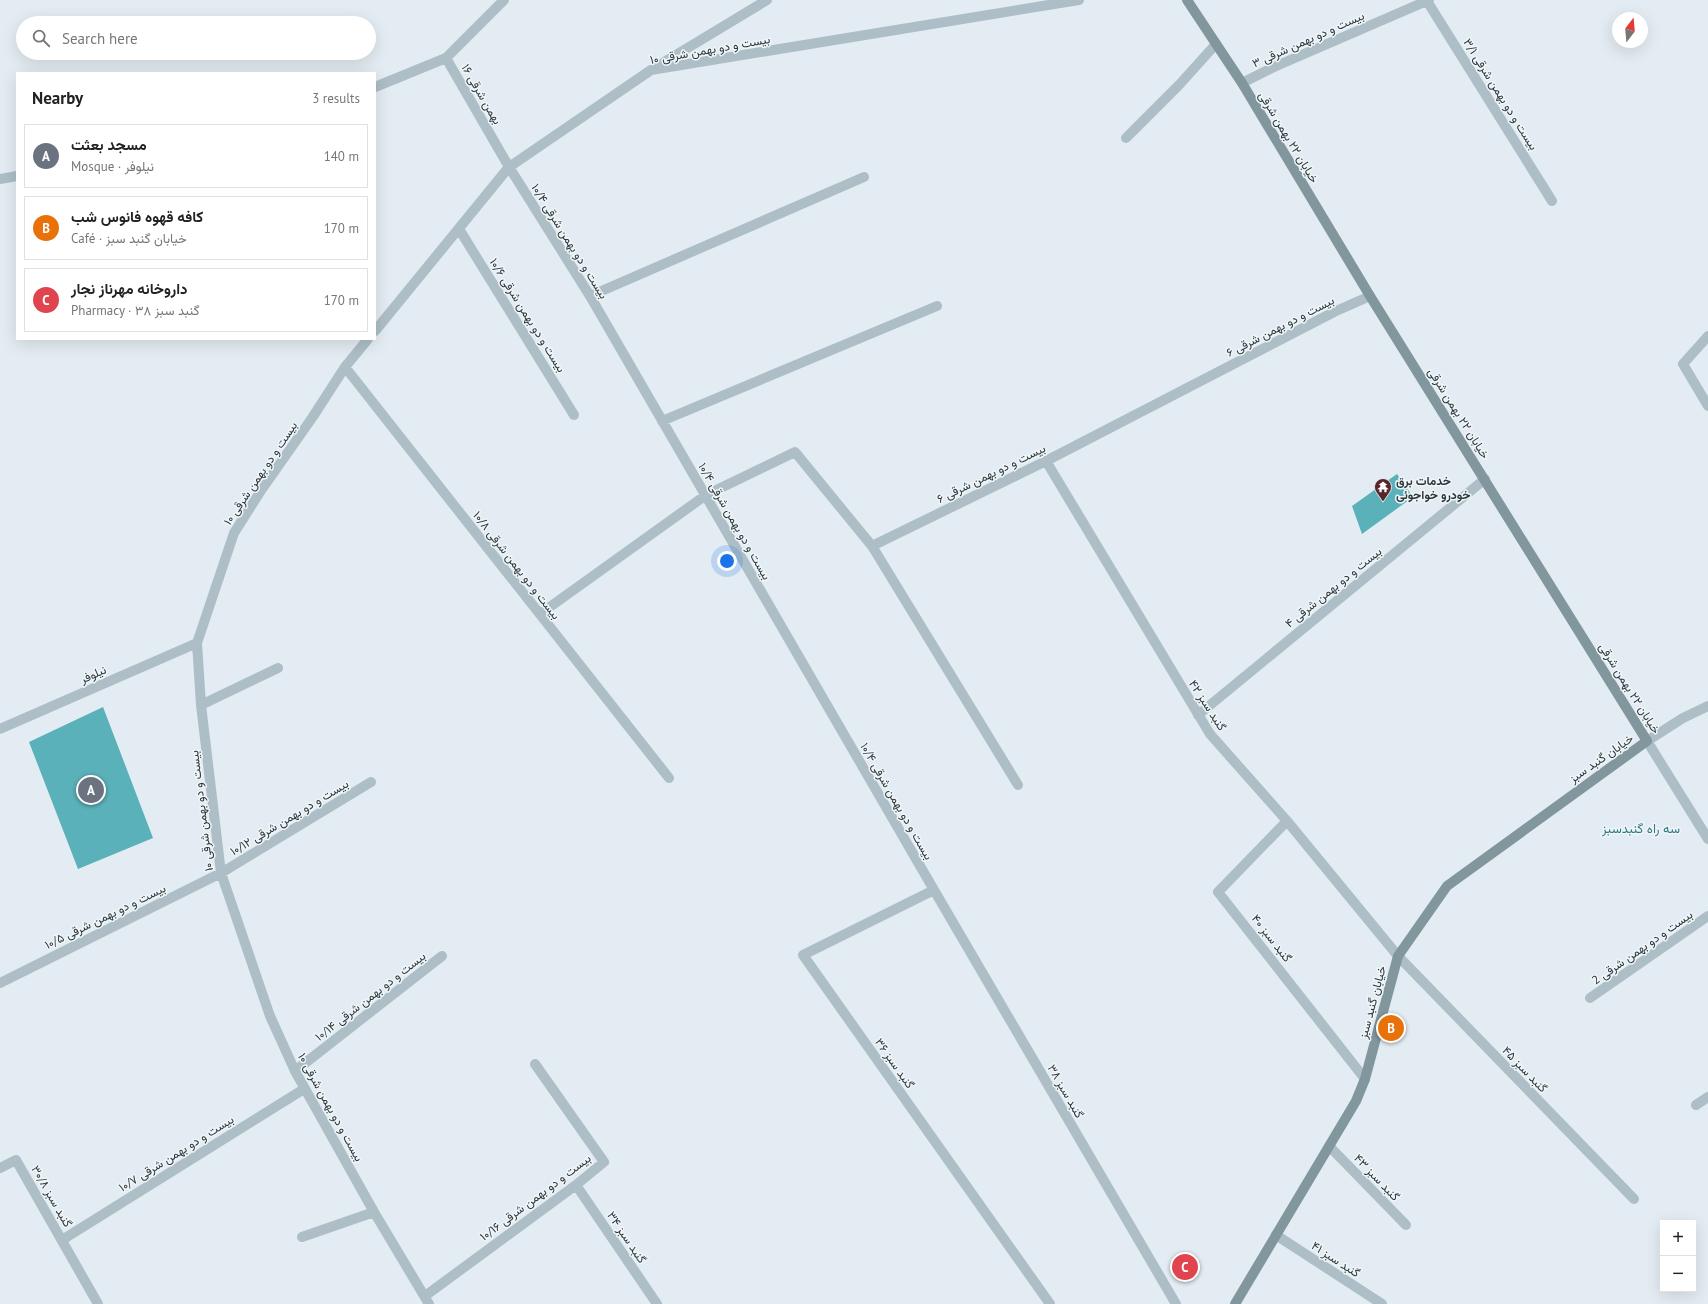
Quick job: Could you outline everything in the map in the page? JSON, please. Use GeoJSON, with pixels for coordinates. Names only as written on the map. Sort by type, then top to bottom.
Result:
{"type":"FeatureCollection","features":[{"type":"Feature","properties":{"kind":"main road","name":"خیابان ۲۲ بهمن شرقی"},"geometry":{"type":"LineString","coordinates":[[1187,0],[1242,83],[1370,296],[1647,741]]}},
{"type":"Feature","properties":{"kind":"main road","name":"خیابان گنبد سبز"},"geometry":{"type":"LineString","coordinates":[[1235,1304],[1356,1101],[1365,1079],[1398,956],[1447,886],[1647,741]]}},
{"type":"Feature","properties":{"kind":"street"},"geometry":{"type":"LineString","coordinates":[[446,58],[504,0]]}},
{"type":"Feature","properties":{"kind":"street"},"geometry":{"type":"LineString","coordinates":[[651,70],[767,0]]}},
{"type":"Feature","properties":{"kind":"street","name":"بیست و دو بهمن شرقی ۱۰"},"geometry":{"type":"LineString","coordinates":[[376,330],[509,167],[651,70],[1079,0]]}},
{"type":"Feature","properties":{"kind":"street","name":"بیست و دو بهمن شرقی ۳"},"geometry":{"type":"LineString","coordinates":[[1242,83],[1274,67],[1428,0]]}},
{"type":"Feature","properties":{"kind":"street","name":"بیست و دو بهمن شرقی ۳/۱"},"geometry":{"type":"LineString","coordinates":[[1428,0],[1552,201]]}},
{"type":"Feature","properties":{"kind":"street"},"geometry":{"type":"LineString","coordinates":[[1126,138],[1216,44]]}},
{"type":"Feature","properties":{"kind":"street","name":"بهمن شرقی ۱۶"},"geometry":{"type":"LineString","coordinates":[[376,87],[446,58],[509,167]]}},
{"type":"Feature","properties":{"kind":"street","name":"بیست و دو بهمن شرقی ۱۰/۴"},"geometry":{"type":"LineString","coordinates":[[509,167],[590,296],[934,890]]}},
{"type":"Feature","properties":{"kind":"street"},"geometry":{"type":"LineString","coordinates":[[0,179],[16,176]]}},
{"type":"Feature","properties":{"kind":"street"},"geometry":{"type":"LineString","coordinates":[[590,296],[864,178]]}},
{"type":"Feature","properties":{"kind":"street","name":"بیست و دو بهمن شرقی ۱۰/۶"},"geometry":{"type":"LineString","coordinates":[[459,229],[574,415]]}},
{"type":"Feature","properties":{"kind":"street","name":"بیست و دو بهمن شرقی ۶"},"geometry":{"type":"LineString","coordinates":[[872,546],[1046,461],[1334,312],[1370,296]]}},
{"type":"Feature","properties":{"kind":"street"},"geometry":{"type":"LineString","coordinates":[[662,421],[937,306]]}},
{"type":"Feature","properties":{"kind":"street"},"geometry":{"type":"LineString","coordinates":[[1708,336],[1683,364],[1708,406]]}},
{"type":"Feature","properties":{"kind":"street","name":"بیست و دو بهمن شرقی ۱۰"},"geometry":{"type":"LineString","coordinates":[[367,340],[345,367],[234,533],[197,643],[201,704],[221,873],[270,1016],[294,1071],[374,1212],[427,1300]]}},
{"type":"Feature","properties":{"kind":"street","name":"بیست و دو بهمن شرقی ۱۰/۸"},"geometry":{"type":"LineString","coordinates":[[345,367],[670,778]]}},
{"type":"Feature","properties":{"kind":"street"},"geometry":{"type":"LineString","coordinates":[[540,614],[706,495],[795,452],[872,546],[1018,785]]}},
{"type":"Feature","properties":{"kind":"street","name":"گنبد سبز ۴۲"},"geometry":{"type":"LineString","coordinates":[[1046,461],[1210,734],[1287,821],[1398,956]]}},
{"type":"Feature","properties":{"kind":"street","name":"بیست و دو بهمن شرقی ۴"},"geometry":{"type":"LineString","coordinates":[[1198,715],[1485,479]]}},
{"type":"Feature","properties":{"kind":"street","name":"نیلوفر"},"geometry":{"type":"LineString","coordinates":[[0,729],[197,643]]}},
{"type":"Feature","properties":{"kind":"street"},"geometry":{"type":"LineString","coordinates":[[201,704],[278,668]]}},
{"type":"Feature","properties":{"kind":"street"},"geometry":{"type":"LineString","coordinates":[[1647,741],[1683,718],[1708,706]]}},
{"type":"Feature","properties":{"kind":"street","name":"خیابان ۲۲ بهمن شرقی"},"geometry":{"type":"LineString","coordinates":[[1647,741],[1708,839]]}},
{"type":"Feature","properties":{"kind":"street","name":"بیست و دو بهمن شرقی ۱۰/۱۲"},"geometry":{"type":"LineString","coordinates":[[221,873],[371,782]]}},
{"type":"Feature","properties":{"kind":"street","name":"گنبد سبز ۴۰"},"geometry":{"type":"LineString","coordinates":[[1287,821],[1218,892],[1365,1079]]}},
{"type":"Feature","properties":{"kind":"street","name":"بیست و دو بهمن شرقی ۱۰/۵"},"geometry":{"type":"LineString","coordinates":[[0,983],[221,873]]}},
{"type":"Feature","properties":{"kind":"street","name":"گنبد سبز ۳۶"},"geometry":{"type":"LineString","coordinates":[[934,890],[803,955],[1050,1304]]}},
{"type":"Feature","properties":{"kind":"street","name":"گنبد سبز ۳۸"},"geometry":{"type":"LineString","coordinates":[[934,890],[1176,1304]]}},
{"type":"Feature","properties":{"kind":"street","name":"بیست و دو بهمن شرقی 2"},"geometry":{"type":"LineString","coordinates":[[1590,998],[1708,916]]}},
{"type":"Feature","properties":{"kind":"street","name":"بیست و دو بهمن شرقی ۱۰/۱۴"},"geometry":{"type":"LineString","coordinates":[[294,1071],[442,956]]}},
{"type":"Feature","properties":{"kind":"street","name":"گنبد سبز ۴۵"},"geometry":{"type":"LineString","coordinates":[[1398,956],[1634,1199]]}},
{"type":"Feature","properties":{"kind":"street","name":"بیست و دو بهمن شرقی ۱۰/۱۶"},"geometry":{"type":"LineString","coordinates":[[427,1300],[604,1162],[535,1064]]}},
{"type":"Feature","properties":{"kind":"street","name":"بیست و دو بهمن شرقی ۱۰/۷"},"geometry":{"type":"LineString","coordinates":[[62,1240],[304,1089]]}},
{"type":"Feature","properties":{"kind":"street"},"geometry":{"type":"LineString","coordinates":[[1696,1106],[1708,1097]]}},
{"type":"Feature","properties":{"kind":"street","name":"گنبد سبز ۴۳"},"geometry":{"type":"LineString","coordinates":[[1329,1146],[1406,1225]]}},
{"type":"Feature","properties":{"kind":"street","name":"گنبد سبز ۳۰/۸"},"geometry":{"type":"LineString","coordinates":[[0,1168],[16,1160],[62,1240]]}},
{"type":"Feature","properties":{"kind":"street","name":"گنبد سبز ۳۴"},"geometry":{"type":"LineString","coordinates":[[576,1185],[657,1304]]}},
{"type":"Feature","properties":{"kind":"street"},"geometry":{"type":"LineString","coordinates":[[302,1237],[374,1212]]}},
{"type":"Feature","properties":{"kind":"street","name":"گنبد سبز ۴۱"},"geometry":{"type":"LineString","coordinates":[[1276,1235],[1382,1304]]}},
{"type":"Feature","properties":{"kind":"street"},"geometry":{"type":"LineString","coordinates":[[62,1240],[98,1304]]}},
{"type":"Feature","properties":{"kind":"building","name":"خدمات برق خودرو خواجوئی"},"geometry":{"type":"Polygon","coordinates":[[[1397,474],[1413,497],[1362,534],[1352,506],[1397,474]]]}},
{"type":"Feature","properties":{"kind":"building"},"geometry":{"type":"Polygon","coordinates":[[[103,707],[153,838],[78,869],[29,742],[103,707]]]}},
{"type":"Feature","properties":{"kind":"place","name":"خدمات برق خودرو خواجوئی"},"geometry":{"type":"Point","coordinates":[1383,502]}},
{"type":"Feature","properties":{"kind":"place","name":"مسجد بعثت"},"geometry":{"type":"Point","coordinates":[91,790]}},
{"type":"Feature","properties":{"kind":"place","name":"کافه قهوه فانوس شب"},"geometry":{"type":"Point","coordinates":[1391,1028]}},
{"type":"Feature","properties":{"kind":"place","name":"داروخانه مهرناز نجار"},"geometry":{"type":"Point","coordinates":[1185,1267]}},
{"type":"Feature","properties":{"kind":"district","name":"سه راه گنبدسبز"},"geometry":{"type":"Point","coordinates":[1641,828]}}]}
